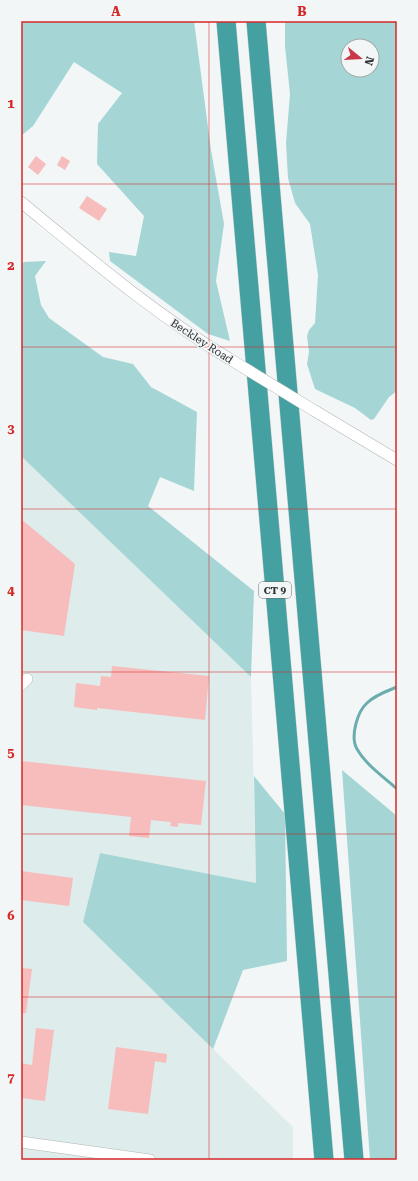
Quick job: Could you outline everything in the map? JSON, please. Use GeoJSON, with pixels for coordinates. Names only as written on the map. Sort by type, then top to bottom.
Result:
{"type":"FeatureCollection","features":[{"type":"Feature","properties":{"kind":"highway","name":"CT 9"},"geometry":{"type":"LineString","coordinates":[[226,21],[324,1160]]}},
{"type":"Feature","properties":{"kind":"highway","name":"CT 9"},"geometry":{"type":"LineString","coordinates":[[256,21],[354,1160]]}},
{"type":"Feature","properties":{"kind":"street","name":"Beckley Road"},"geometry":{"type":"LineString","coordinates":[[21,202],[140,299],[191,336],[397,460]]}},
{"type":"Feature","properties":{"kind":"street"},"geometry":{"type":"LineString","coordinates":[[21,1142],[150,1160]]}},
{"type":"Feature","properties":{"kind":"path"},"geometry":{"type":"LineString","coordinates":[[397,1146],[397,1160]]}},
{"type":"Feature","properties":{"kind":"shaded area"},"geometry":{"type":"Polygon","coordinates":[[[21,21],[194,21],[211,150],[224,224],[216,281],[230,341],[208,334],[110,261],[109,252],[136,256],[144,216],[97,164],[98,124],[122,93],[74,62],[33,126],[21,136],[21,21]]]}},
{"type":"Feature","properties":{"kind":"shaded area"},"geometry":{"type":"Polygon","coordinates":[[[285,21],[397,21],[397,391],[389,397],[374,419],[371,420],[355,408],[315,389],[307,364],[309,352],[307,336],[309,330],[315,323],[318,275],[310,224],[295,203],[288,178],[286,143],[290,94],[285,46],[285,21]]]}},
{"type":"Feature","properties":{"kind":"shaded area"},"geometry":{"type":"Polygon","coordinates":[[[46,261],[35,276],[41,305],[49,318],[103,357],[133,364],[151,387],[197,412],[194,491],[160,477],[148,506],[254,591],[251,677],[21,456],[21,264],[24,262],[46,261]]]}},
{"type":"Feature","properties":{"kind":"shaded area"},"geometry":{"type":"Polygon","coordinates":[[[21,456],[251,677],[256,883],[100,853],[83,922],[293,1127],[293,1160],[21,1160],[21,456]]]}},
{"type":"Feature","properties":{"kind":"shaded area"},"geometry":{"type":"Polygon","coordinates":[[[342,770],[397,816],[397,1160],[370,1160],[342,770]]]}},
{"type":"Feature","properties":{"kind":"shaded area"},"geometry":{"type":"Polygon","coordinates":[[[254,776],[285,814],[287,961],[243,970],[213,1049],[83,922],[100,853],[256,883],[254,776]]]}},
{"type":"Feature","properties":{"kind":"building"},"geometry":{"type":"Polygon","coordinates":[[[36,156],[46,164],[38,175],[28,167],[36,156]]]}},
{"type":"Feature","properties":{"kind":"building"},"geometry":{"type":"Polygon","coordinates":[[[62,156],[70,161],[65,170],[57,165],[62,156]]]}},
{"type":"Feature","properties":{"kind":"building"},"geometry":{"type":"Polygon","coordinates":[[[87,196],[107,209],[99,221],[79,208],[87,196]]]}},
{"type":"Feature","properties":{"kind":"building"},"geometry":{"type":"Polygon","coordinates":[[[21,519],[75,564],[64,636],[21,630],[21,519]]]}},
{"type":"Feature","properties":{"kind":"building"},"geometry":{"type":"Polygon","coordinates":[[[112,666],[209,676],[205,720],[97,708],[97,710],[74,707],[76,683],[100,686],[101,676],[111,677],[112,666]]]}},
{"type":"Feature","properties":{"kind":"building"},"geometry":{"type":"Polygon","coordinates":[[[21,761],[206,781],[201,825],[178,823],[178,827],[170,826],[171,822],[151,820],[149,838],[129,836],[131,817],[21,805],[21,761]]]}},
{"type":"Feature","properties":{"kind":"building"},"geometry":{"type":"Polygon","coordinates":[[[21,871],[73,878],[69,906],[21,900],[21,871]]]}},
{"type":"Feature","properties":{"kind":"building"},"geometry":{"type":"Polygon","coordinates":[[[21,968],[32,969],[26,1013],[21,1013],[21,968]]]}},
{"type":"Feature","properties":{"kind":"building"},"geometry":{"type":"Polygon","coordinates":[[[36,1028],[54,1030],[45,1101],[21,1098],[21,1063],[32,1065],[36,1028]]]}},
{"type":"Feature","properties":{"kind":"building"},"geometry":{"type":"Polygon","coordinates":[[[116,1047],[167,1054],[166,1063],[155,1061],[148,1114],[108,1109],[116,1047]]]}},
{"type":"Feature","properties":{"kind":"waterway"},"geometry":{"type":"LineString","coordinates":[[397,687],[374,698],[363,707],[354,732],[355,744],[361,755],[397,789]]}}]}
